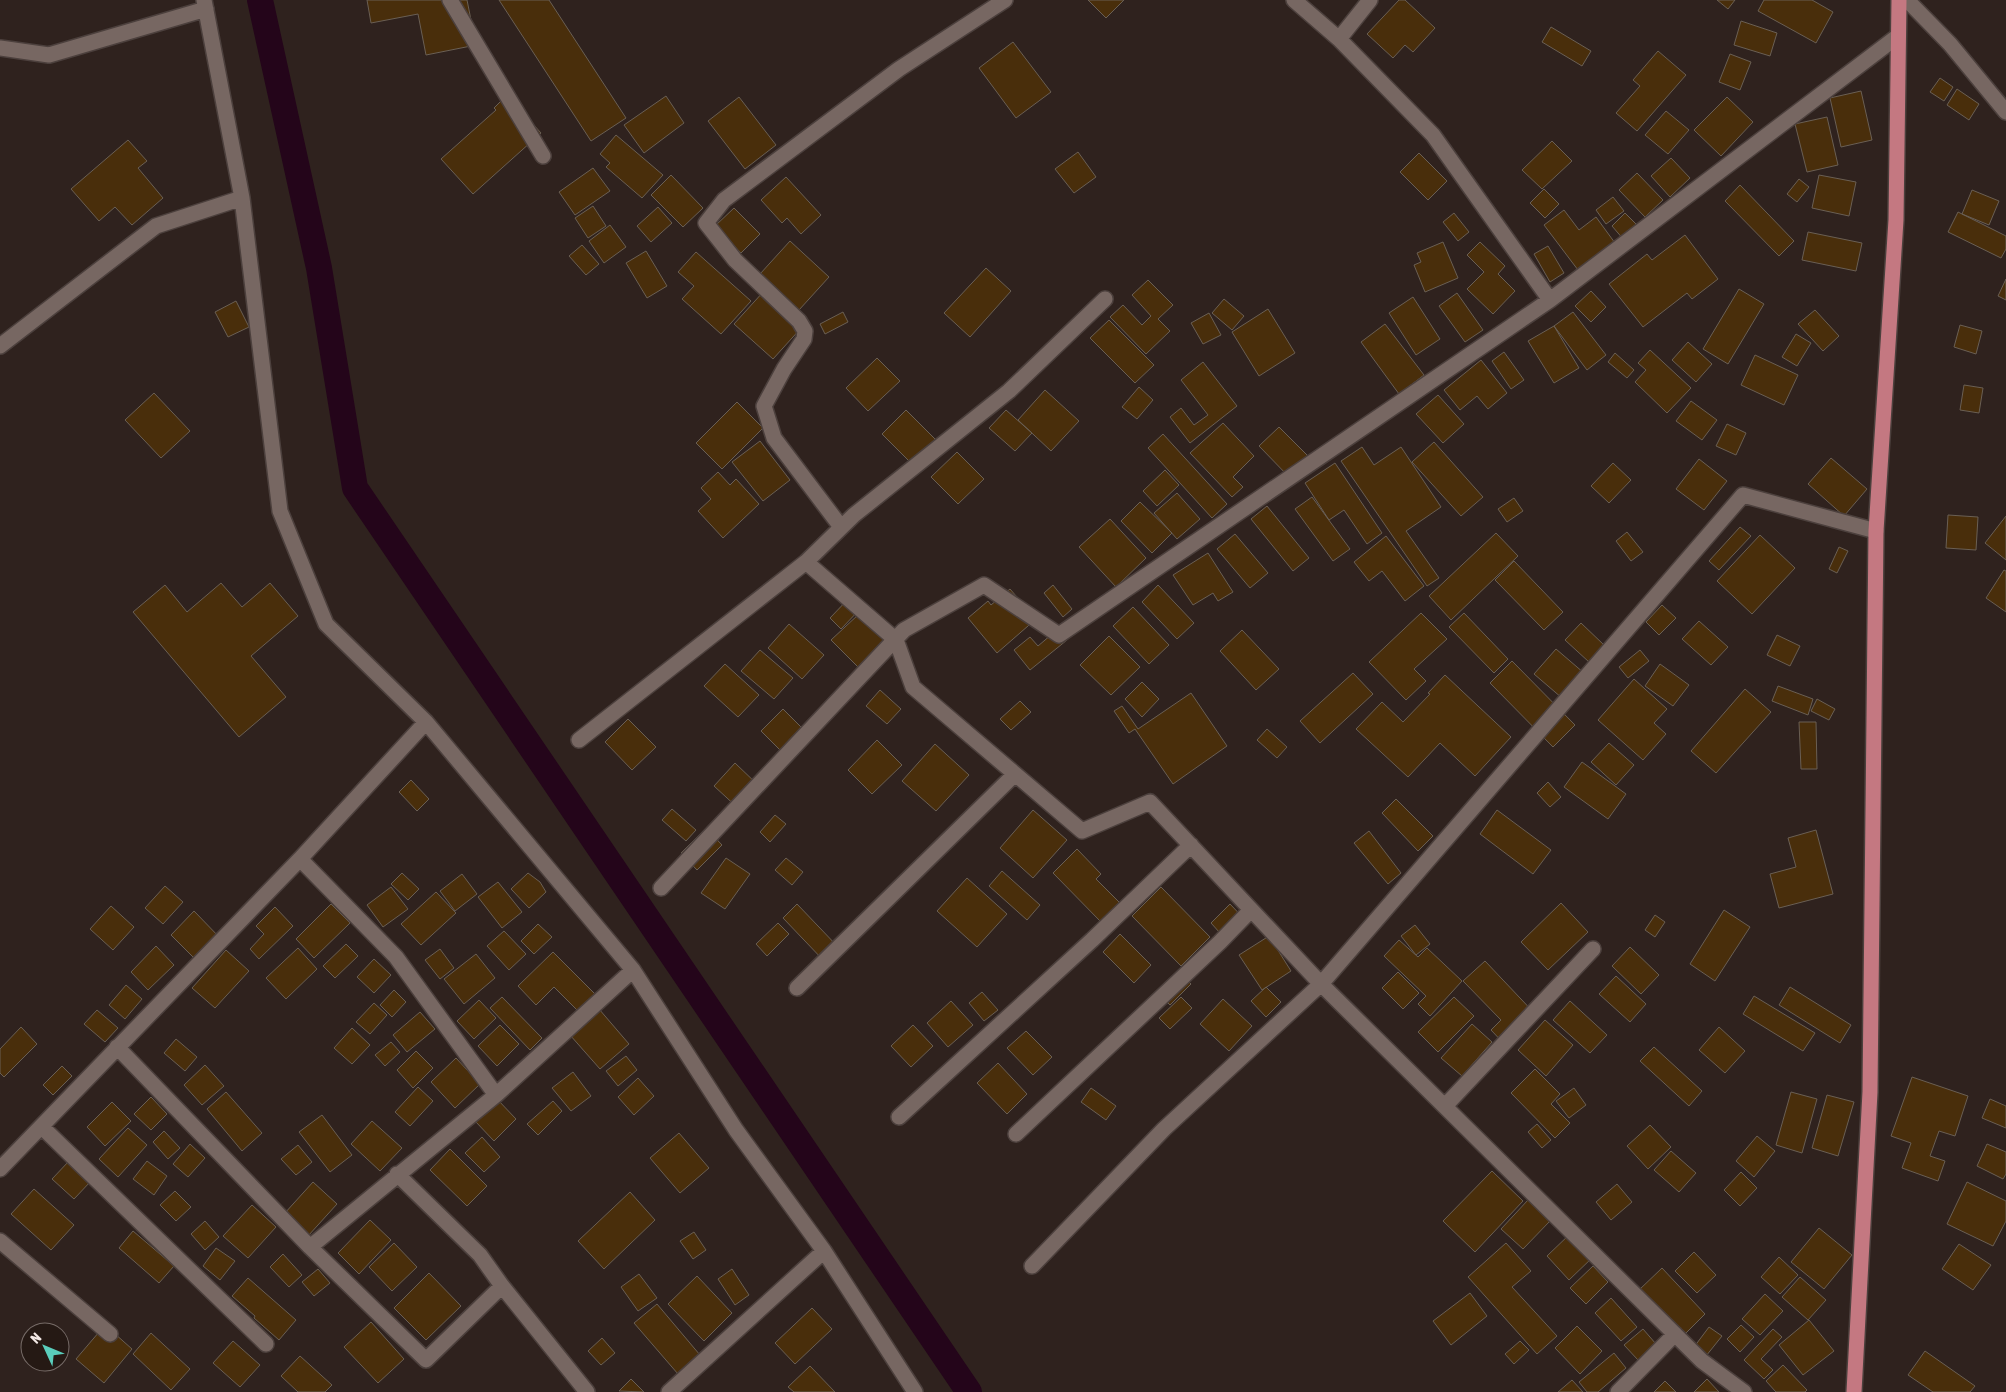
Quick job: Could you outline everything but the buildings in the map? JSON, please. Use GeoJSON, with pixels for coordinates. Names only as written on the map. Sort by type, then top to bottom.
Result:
{"type":"FeatureCollection","features":[{"type":"Feature","properties":{"kind":"main road"},"geometry":{"type":"LineString","coordinates":[[1854,1392],[1870,1092],[1876,530],[1896,220],[1899,0]]}},
{"type":"Feature","properties":{"kind":"street"},"geometry":{"type":"LineString","coordinates":[[450,0],[543,156]]}},
{"type":"Feature","properties":{"kind":"street"},"geometry":{"type":"LineString","coordinates":[[841,527],[774,438],[764,406],[784,369],[804,339],[806,332],[799,321],[735,260],[706,223],[724,200],[899,69],[1005,0]]}},
{"type":"Feature","properties":{"kind":"street"},"geometry":{"type":"LineString","coordinates":[[1294,0],[1339,39],[1433,135],[1550,300]]}},
{"type":"Feature","properties":{"kind":"street"},"geometry":{"type":"LineString","coordinates":[[1339,39],[1370,0]]}},
{"type":"Feature","properties":{"kind":"street"},"geometry":{"type":"LineString","coordinates":[[1907,0],[1950,44],[2006,112]]}},
{"type":"Feature","properties":{"kind":"street"},"geometry":{"type":"LineString","coordinates":[[0,48],[48,55],[205,4],[242,198],[280,511],[326,624],[426,722],[633,970],[736,1130],[824,1251],[910,1390]]}},
{"type":"Feature","properties":{"kind":"street"},"geometry":{"type":"LineString","coordinates":[[661,888],[904,630],[984,585],[1059,635],[1550,300],[1898,36]]}},
{"type":"Feature","properties":{"kind":"street"},"geometry":{"type":"LineString","coordinates":[[0,346],[156,226],[242,198]]}},
{"type":"Feature","properties":{"kind":"street"},"geometry":{"type":"LineString","coordinates":[[579,740],[806,562],[854,515],[1009,391],[1105,299]]}},
{"type":"Feature","properties":{"kind":"street"},"geometry":{"type":"LineString","coordinates":[[1032,1266],[1164,1130],[1321,984],[1743,495],[1876,530]]}},
{"type":"Feature","properties":{"kind":"street"},"geometry":{"type":"LineString","coordinates":[[806,562],[896,640],[913,686],[1082,831],[1150,802],[1321,984],[1702,1361],[1744,1392]]}},
{"type":"Feature","properties":{"kind":"street"},"geometry":{"type":"LineString","coordinates":[[0,1169],[300,859],[426,722]]}},
{"type":"Feature","properties":{"kind":"street"},"geometry":{"type":"LineString","coordinates":[[797,988],[1016,774]]}},
{"type":"Feature","properties":{"kind":"street"},"geometry":{"type":"LineString","coordinates":[[899,1117],[1092,940],[1191,845]]}},
{"type":"Feature","properties":{"kind":"street"},"geometry":{"type":"LineString","coordinates":[[300,859],[396,957],[496,1095]]}},
{"type":"Feature","properties":{"kind":"street"},"geometry":{"type":"LineString","coordinates":[[1016,1134],[1220,942],[1251,910]]}},
{"type":"Feature","properties":{"kind":"street"},"geometry":{"type":"LineString","coordinates":[[1445,1106],[1593,949]]}},
{"type":"Feature","properties":{"kind":"street"},"geometry":{"type":"LineString","coordinates":[[310,1247],[496,1095],[633,970]]}},
{"type":"Feature","properties":{"kind":"street"},"geometry":{"type":"LineString","coordinates":[[117,1047],[310,1247],[426,1360],[502,1286]]}},
{"type":"Feature","properties":{"kind":"street"},"geometry":{"type":"LineString","coordinates":[[42,1127],[266,1344]]}},
{"type":"Feature","properties":{"kind":"street"},"geometry":{"type":"LineString","coordinates":[[397,1174],[480,1255],[502,1286],[587,1392]]}},
{"type":"Feature","properties":{"kind":"street"},"geometry":{"type":"LineString","coordinates":[[0,1241],[110,1334]]}},
{"type":"Feature","properties":{"kind":"street"},"geometry":{"type":"LineString","coordinates":[[669,1392],[824,1251]]}},
{"type":"Feature","properties":{"kind":"street"},"geometry":{"type":"LineString","coordinates":[[1618,1392],[1675,1334]]}},
{"type":"Feature","properties":{"kind":"waterway"},"geometry":{"type":"LineString","coordinates":[[260,0],[319,268],[355,488],[969,1392]]}}]}
